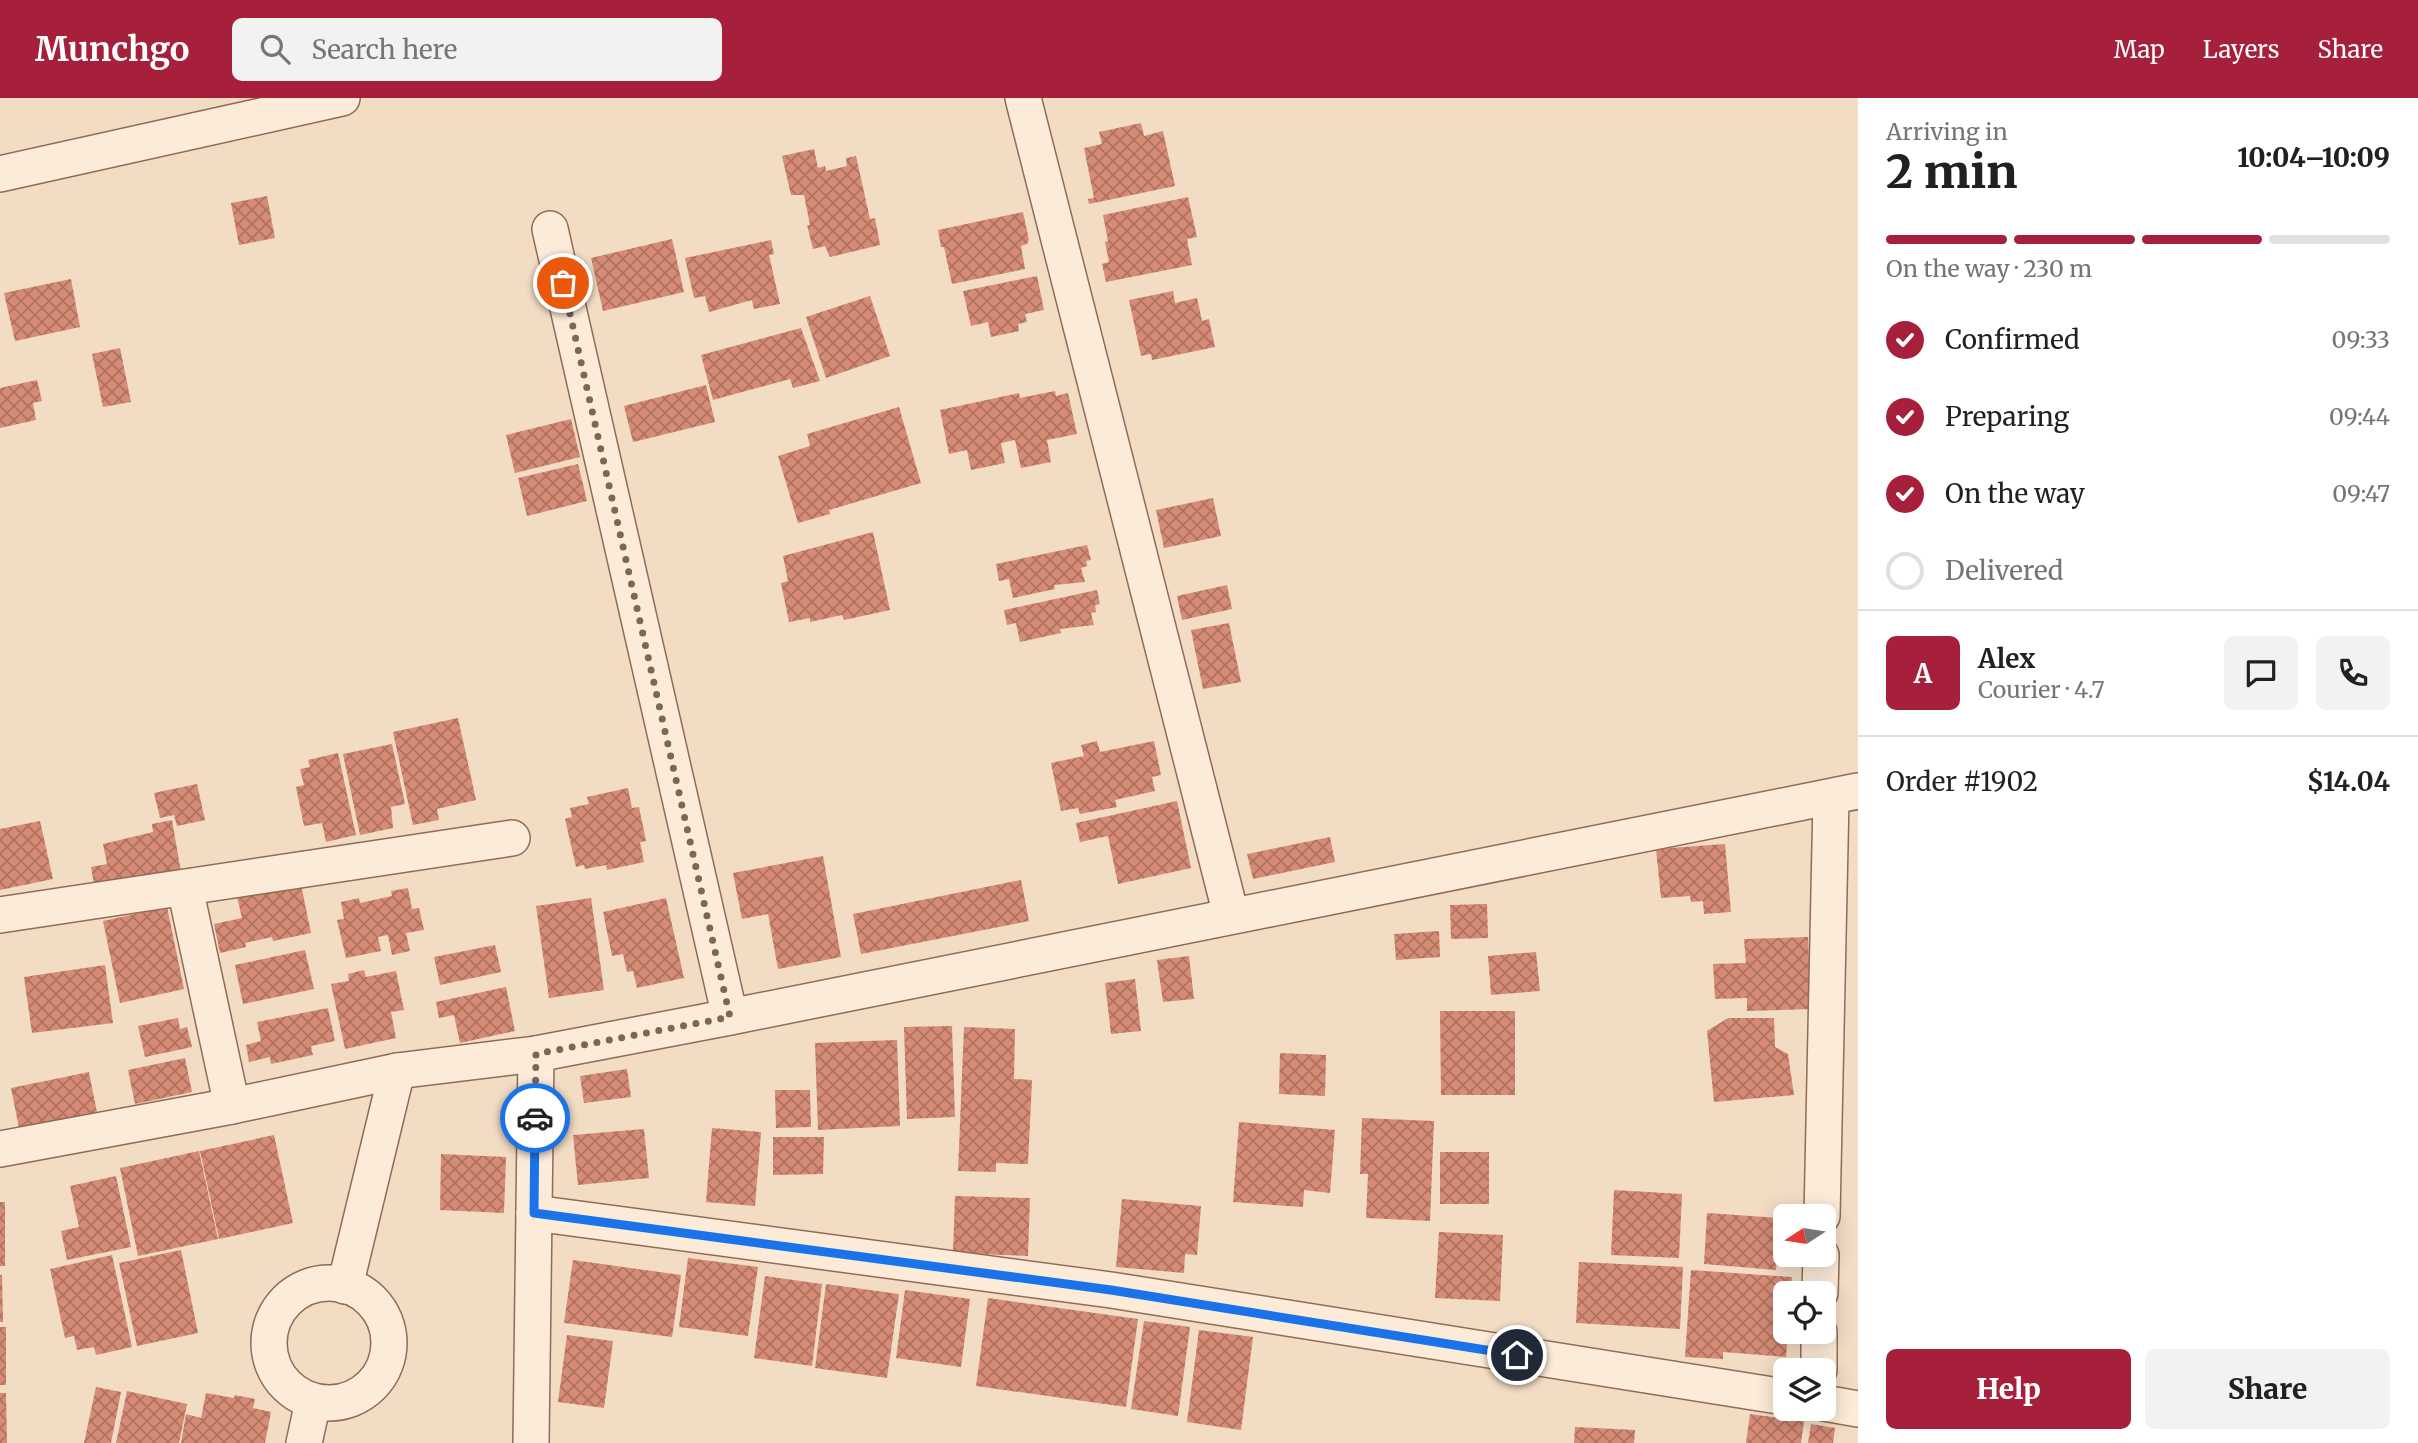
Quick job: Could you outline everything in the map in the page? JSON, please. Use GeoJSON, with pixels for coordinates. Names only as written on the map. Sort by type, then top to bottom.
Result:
{"type":"FeatureCollection","features":[{"type":"Feature","properties":{"kind":"street"},"geometry":{"type":"LineString","coordinates":[[0,174],[342,98]]}},
{"type":"Feature","properties":{"kind":"street"},"geometry":{"type":"LineString","coordinates":[[1023,98],[1231,915]]}},
{"type":"Feature","properties":{"kind":"street"},"geometry":{"type":"LineString","coordinates":[[550,229],[730,1017]]}},
{"type":"Feature","properties":{"kind":"street"},"geometry":{"type":"LineString","coordinates":[[0,1149],[397,1071],[536,1054],[730,1017],[1844,794],[1823,1204]]}},
{"type":"Feature","properties":{"kind":"street"},"geometry":{"type":"LineString","coordinates":[[0,915],[512,838]]}},
{"type":"Feature","properties":{"kind":"street"},"geometry":{"type":"LineString","coordinates":[[185,888],[232,1105]]}},
{"type":"Feature","properties":{"kind":"street"},"geometry":{"type":"LineString","coordinates":[[536,1054],[534,1213],[539,1442]]}},
{"type":"Feature","properties":{"kind":"street"},"geometry":{"type":"LineString","coordinates":[[345,1286],[397,1071]]}},
{"type":"Feature","properties":{"kind":"street"},"geometry":{"type":"LineString","coordinates":[[534,1213],[1111,1290],[1773,1394]]}},
{"type":"Feature","properties":{"kind":"street"},"geometry":{"type":"LineString","coordinates":[[328,1283],[345,1286],[361,1293],[374,1304],[383,1318],[388,1335],[388,1352],[374,1383],[361,1394],[338,1402],[313,1402],[284,1383],[275,1368],[270,1352],[274,1318],[296,1293],[328,1283]]}},
{"type":"Feature","properties":{"kind":"street"},"geometry":{"type":"LineString","coordinates":[[304,1443],[313,1402]]}},
{"type":"Feature","properties":{"kind":"street"},"geometry":{"type":"LineString","coordinates":[[1836,1405],[1858,1409]]}},
{"type":"Feature","properties":{"kind":"building"},"geometry":{"type":"Polygon","coordinates":[[[1141,123],[1144,136],[1163,131],[1175,186],[1089,204],[1088,199],[1094,198],[1084,148],[1102,144],[1099,132],[1141,123]]]}},
{"type":"Feature","properties":{"kind":"building"},"geometry":{"type":"Polygon","coordinates":[[[814,149],[818,168],[825,166],[826,171],[847,166],[846,158],[856,156],[870,219],[875,218],[880,245],[830,257],[825,246],[813,249],[804,195],[791,195],[782,156],[814,149]]]}},
{"type":"Feature","properties":{"kind":"building"},"geometry":{"type":"Polygon","coordinates":[[[267,196],[275,238],[239,245],[231,203],[267,196]]]}},
{"type":"Feature","properties":{"kind":"building"},"geometry":{"type":"Polygon","coordinates":[[[1188,197],[1197,237],[1187,239],[1192,265],[1106,282],[1102,264],[1109,262],[1103,215],[1188,197]]]}},
{"type":"Feature","properties":{"kind":"building"},"geometry":{"type":"Polygon","coordinates":[[[1023,212],[1029,240],[1021,246],[1025,269],[952,284],[938,230],[1023,212]]]}},
{"type":"Feature","properties":{"kind":"building"},"geometry":{"type":"Polygon","coordinates":[[[672,239],[684,292],[603,311],[591,258],[672,239]]]}},
{"type":"Feature","properties":{"kind":"building"},"geometry":{"type":"Polygon","coordinates":[[[771,240],[774,254],[769,255],[780,304],[754,309],[752,300],[709,312],[705,296],[694,298],[685,258],[771,240]]]}},
{"type":"Feature","properties":{"kind":"building"},"geometry":{"type":"Polygon","coordinates":[[[1037,276],[1044,310],[1025,314],[1027,322],[1018,324],[1019,331],[991,337],[988,322],[971,326],[963,291],[1037,276]]]}},
{"type":"Feature","properties":{"kind":"building"},"geometry":{"type":"Polygon","coordinates":[[[71,279],[80,327],[15,341],[4,293],[71,279]]]}},
{"type":"Feature","properties":{"kind":"building"},"geometry":{"type":"Polygon","coordinates":[[[1173,291],[1175,303],[1197,298],[1202,321],[1209,319],[1215,347],[1152,360],[1151,354],[1141,356],[1129,300],[1173,291]]]}},
{"type":"Feature","properties":{"kind":"building"},"geometry":{"type":"Polygon","coordinates":[[[870,296],[890,356],[826,378],[806,317],[870,296]]]}},
{"type":"Feature","properties":{"kind":"building"},"geometry":{"type":"Polygon","coordinates":[[[801,328],[820,381],[793,388],[790,379],[713,400],[701,355],[801,328]]]}},
{"type":"Feature","properties":{"kind":"building"},"geometry":{"type":"Polygon","coordinates":[[[120,348],[131,402],[103,407],[92,354],[120,348]]]}},
{"type":"Feature","properties":{"kind":"building"},"geometry":{"type":"Polygon","coordinates":[[[37,380],[42,401],[33,403],[36,420],[0,428],[0,388],[37,380]]]}},
{"type":"Feature","properties":{"kind":"building"},"geometry":{"type":"Polygon","coordinates":[[[706,385],[715,422],[633,442],[624,406],[706,385]]]}},
{"type":"Feature","properties":{"kind":"building"},"geometry":{"type":"Polygon","coordinates":[[[1055,391],[1056,396],[1068,393],[1077,434],[1047,440],[1051,462],[1021,468],[1015,440],[1001,443],[1005,463],[971,470],[967,450],[949,454],[940,410],[1019,393],[1020,398],[1055,391]]]}},
{"type":"Feature","properties":{"kind":"building"},"geometry":{"type":"Polygon","coordinates":[[[899,407],[921,483],[829,510],[830,514],[798,523],[778,456],[810,446],[807,434],[899,407]]]}},
{"type":"Feature","properties":{"kind":"building"},"geometry":{"type":"Polygon","coordinates":[[[571,419],[580,457],[515,473],[506,435],[571,419]]]}},
{"type":"Feature","properties":{"kind":"building"},"geometry":{"type":"Polygon","coordinates":[[[578,464],[587,501],[527,516],[518,478],[578,464]]]}},
{"type":"Feature","properties":{"kind":"building"},"geometry":{"type":"Polygon","coordinates":[[[1213,498],[1221,536],[1164,548],[1156,510],[1213,498]]]}},
{"type":"Feature","properties":{"kind":"building"},"geometry":{"type":"Polygon","coordinates":[[[873,532],[890,610],[844,620],[842,615],[810,622],[810,618],[789,622],[781,583],[788,581],[783,556],[873,532]]]}},
{"type":"Feature","properties":{"kind":"building"},"geometry":{"type":"Polygon","coordinates":[[[1087,545],[1091,560],[1086,561],[1087,566],[1081,568],[1085,582],[1054,585],[1055,589],[1013,598],[1009,579],[999,581],[996,564],[1087,545]]]}},
{"type":"Feature","properties":{"kind":"building"},"geometry":{"type":"Polygon","coordinates":[[[1227,585],[1232,609],[1182,620],[1177,596],[1227,585]]]}},
{"type":"Feature","properties":{"kind":"building"},"geometry":{"type":"Polygon","coordinates":[[[1097,590],[1100,604],[1095,605],[1096,612],[1091,613],[1094,625],[1060,629],[1061,633],[1020,642],[1016,623],[1007,625],[1004,610],[1097,590]]]}},
{"type":"Feature","properties":{"kind":"building"},"geometry":{"type":"Polygon","coordinates":[[[1229,623],[1241,682],[1203,689],[1191,630],[1229,623]]]}},
{"type":"Feature","properties":{"kind":"building"},"geometry":{"type":"Polygon","coordinates":[[[458,718],[476,800],[437,809],[439,820],[413,825],[393,732],[458,718]]]}},
{"type":"Feature","properties":{"kind":"building"},"geometry":{"type":"Polygon","coordinates":[[[1097,741],[1100,752],[1154,741],[1161,775],[1152,777],[1155,791],[1115,800],[1117,807],[1080,814],[1078,808],[1061,811],[1051,763],[1084,756],[1081,745],[1097,741]]]}},
{"type":"Feature","properties":{"kind":"building"},"geometry":{"type":"Polygon","coordinates":[[[392,744],[405,804],[391,807],[393,828],[360,835],[343,754],[392,744]]]}},
{"type":"Feature","properties":{"kind":"building"},"geometry":{"type":"Polygon","coordinates":[[[338,753],[356,835],[326,842],[322,823],[304,826],[296,787],[304,785],[300,769],[310,767],[308,760],[338,753]]]}},
{"type":"Feature","properties":{"kind":"building"},"geometry":{"type":"Polygon","coordinates":[[[197,784],[205,820],[177,826],[174,815],[160,818],[154,793],[197,784]]]}},
{"type":"Feature","properties":{"kind":"building"},"geometry":{"type":"Polygon","coordinates":[[[628,788],[632,808],[639,807],[646,841],[640,842],[644,862],[607,870],[606,865],[585,869],[584,865],[576,867],[565,819],[572,817],[570,808],[589,804],[587,797],[628,788]]]}},
{"type":"Feature","properties":{"kind":"building"},"geometry":{"type":"Polygon","coordinates":[[[1177,801],[1191,868],[1118,884],[1108,836],[1080,842],[1076,823],[1177,801]]]}},
{"type":"Feature","properties":{"kind":"building"},"geometry":{"type":"Polygon","coordinates":[[[172,820],[182,878],[96,895],[91,867],[107,864],[103,844],[153,832],[152,824],[172,820]]]}},
{"type":"Feature","properties":{"kind":"building"},"geometry":{"type":"Polygon","coordinates":[[[40,821],[53,879],[0,890],[0,829],[40,821]]]}},
{"type":"Feature","properties":{"kind":"building"},"geometry":{"type":"Polygon","coordinates":[[[1330,837],[1335,862],[1253,879],[1247,854],[1330,837]]]}},
{"type":"Feature","properties":{"kind":"building"},"geometry":{"type":"Polygon","coordinates":[[[1725,844],[1731,912],[1704,914],[1703,901],[1691,902],[1690,896],[1661,898],[1656,849],[1725,844]]]}},
{"type":"Feature","properties":{"kind":"building"},"geometry":{"type":"Polygon","coordinates":[[[823,856],[841,957],[778,969],[768,914],[742,919],[733,873],[823,856]]]}},
{"type":"Feature","properties":{"kind":"building"},"geometry":{"type":"Polygon","coordinates":[[[299,875],[311,933],[273,941],[272,937],[245,943],[246,947],[220,953],[214,924],[242,918],[235,889],[299,875]]]}},
{"type":"Feature","properties":{"kind":"building"},"geometry":{"type":"Polygon","coordinates":[[[1021,880],[1029,921],[861,954],[853,914],[1021,880]]]}},
{"type":"Feature","properties":{"kind":"building"},"geometry":{"type":"Polygon","coordinates":[[[408,888],[412,909],[419,908],[424,930],[406,933],[410,951],[392,955],[388,935],[378,937],[381,951],[346,958],[337,920],[344,919],[341,902],[359,898],[360,903],[392,896],[391,891],[408,888]]]}},
{"type":"Feature","properties":{"kind":"building"},"geometry":{"type":"Polygon","coordinates":[[[591,898],[604,990],[549,998],[536,906],[591,898]]]}},
{"type":"Feature","properties":{"kind":"building"},"geometry":{"type":"Polygon","coordinates":[[[666,898],[684,978],[637,988],[633,971],[627,972],[623,954],[612,956],[603,912],[666,898]]]}},
{"type":"Feature","properties":{"kind":"building"},"geometry":{"type":"Polygon","coordinates":[[[1487,904],[1488,938],[1451,939],[1450,905],[1487,904]]]}},
{"type":"Feature","properties":{"kind":"building"},"geometry":{"type":"Polygon","coordinates":[[[167,907],[184,989],[120,1003],[103,921],[167,907]]]}},
{"type":"Feature","properties":{"kind":"building"},"geometry":{"type":"Polygon","coordinates":[[[1439,931],[1440,957],[1396,960],[1394,934],[1439,931]]]}},
{"type":"Feature","properties":{"kind":"building"},"geometry":{"type":"Polygon","coordinates":[[[1808,937],[1811,1009],[1747,1011],[1747,998],[1715,999],[1713,964],[1746,963],[1744,939],[1808,937]]]}},
{"type":"Feature","properties":{"kind":"building"},"geometry":{"type":"Polygon","coordinates":[[[495,945],[501,972],[440,985],[434,957],[495,945]]]}},
{"type":"Feature","properties":{"kind":"building"},"geometry":{"type":"Polygon","coordinates":[[[305,950],[314,989],[243,1004],[235,965],[305,950]]]}},
{"type":"Feature","properties":{"kind":"building"},"geometry":{"type":"Polygon","coordinates":[[[1536,952],[1540,991],[1491,995],[1488,956],[1536,952]]]}},
{"type":"Feature","properties":{"kind":"building"},"geometry":{"type":"Polygon","coordinates":[[[1189,956],[1194,999],[1163,1002],[1157,960],[1189,956]]]}},
{"type":"Feature","properties":{"kind":"building"},"geometry":{"type":"Polygon","coordinates":[[[105,965],[113,1023],[32,1033],[24,977],[105,965]]]}},
{"type":"Feature","properties":{"kind":"building"},"geometry":{"type":"Polygon","coordinates":[[[364,970],[366,977],[396,971],[404,1010],[391,1012],[396,1038],[345,1049],[331,984],[349,981],[348,974],[364,970]]]}},
{"type":"Feature","properties":{"kind":"building"},"geometry":{"type":"Polygon","coordinates":[[[1135,979],[1141,1031],[1111,1034],[1105,983],[1135,979]]]}},
{"type":"Feature","properties":{"kind":"building"},"geometry":{"type":"Polygon","coordinates":[[[506,987],[515,1031],[460,1043],[454,1015],[439,1018],[436,1002],[506,987]]]}},
{"type":"Feature","properties":{"kind":"building"},"geometry":{"type":"Polygon","coordinates":[[[328,1008],[335,1041],[311,1046],[313,1055],[271,1064],[270,1057],[249,1062],[246,1045],[261,1041],[257,1022],[328,1008]]]}},
{"type":"Feature","properties":{"kind":"building"},"geometry":{"type":"Polygon","coordinates":[[[1440,1011],[1515,1011],[1515,1095],[1441,1095],[1440,1011]]]}},
{"type":"Feature","properties":{"kind":"building"},"geometry":{"type":"Polygon","coordinates":[[[178,1018],[180,1029],[187,1027],[192,1047],[145,1057],[138,1026],[178,1018]]]}},
{"type":"Feature","properties":{"kind":"building"},"geometry":{"type":"Polygon","coordinates":[[[1728,1018],[1774,1018],[1775,1047],[1788,1054],[1794,1095],[1714,1102],[1707,1031],[1728,1018]]]}},
{"type":"Feature","properties":{"kind":"building"},"geometry":{"type":"Polygon","coordinates":[[[952,1026],[955,1117],[907,1119],[904,1027],[952,1026]]]}},
{"type":"Feature","properties":{"kind":"building"},"geometry":{"type":"Polygon","coordinates":[[[964,1027],[1015,1029],[1014,1079],[1032,1080],[1028,1164],[996,1163],[996,1172],[958,1171],[964,1027]]]}},
{"type":"Feature","properties":{"kind":"building"},"geometry":{"type":"Polygon","coordinates":[[[897,1040],[900,1126],[818,1130],[815,1043],[897,1040]]]}},
{"type":"Feature","properties":{"kind":"building"},"geometry":{"type":"Polygon","coordinates":[[[1280,1053],[1326,1055],[1325,1096],[1279,1094],[1280,1053]]]}},
{"type":"Feature","properties":{"kind":"building"},"geometry":{"type":"Polygon","coordinates":[[[185,1058],[192,1092],[135,1104],[128,1070],[185,1058]]]}},
{"type":"Feature","properties":{"kind":"building"},"geometry":{"type":"Polygon","coordinates":[[[627,1069],[631,1097],[584,1103],[580,1076],[627,1069]]]}},
{"type":"Feature","properties":{"kind":"building"},"geometry":{"type":"Polygon","coordinates":[[[89,1072],[97,1113],[19,1128],[11,1088],[89,1072]]]}},
{"type":"Feature","properties":{"kind":"building"},"geometry":{"type":"Polygon","coordinates":[[[775,1090],[810,1090],[811,1127],[776,1128],[775,1090]]]}},
{"type":"Feature","properties":{"kind":"building"},"geometry":{"type":"Polygon","coordinates":[[[1362,1118],[1434,1121],[1430,1221],[1366,1218],[1368,1174],[1360,1174],[1362,1118]]]}},
{"type":"Feature","properties":{"kind":"building"},"geometry":{"type":"Polygon","coordinates":[[[1239,1122],[1335,1130],[1330,1193],[1304,1190],[1303,1207],[1233,1202],[1239,1122]]]}},
{"type":"Feature","properties":{"kind":"building"},"geometry":{"type":"Polygon","coordinates":[[[712,1128],[761,1132],[755,1206],[706,1202],[712,1128]]]}},
{"type":"Feature","properties":{"kind":"building"},"geometry":{"type":"Polygon","coordinates":[[[644,1129],[649,1178],[578,1185],[573,1135],[644,1129]]]}},
{"type":"Feature","properties":{"kind":"building"},"geometry":{"type":"Polygon","coordinates":[[[274,1135],[293,1223],[219,1239],[200,1151],[274,1135]]]}},
{"type":"Feature","properties":{"kind":"building"},"geometry":{"type":"Polygon","coordinates":[[[773,1137],[824,1137],[823,1174],[773,1175],[773,1137]]]}},
{"type":"Feature","properties":{"kind":"building"},"geometry":{"type":"Polygon","coordinates":[[[199,1151],[218,1239],[138,1256],[120,1168],[199,1151]]]}},
{"type":"Feature","properties":{"kind":"building"},"geometry":{"type":"Polygon","coordinates":[[[1440,1152],[1489,1152],[1489,1204],[1440,1204],[1440,1152]]]}},
{"type":"Feature","properties":{"kind":"building"},"geometry":{"type":"Polygon","coordinates":[[[441,1154],[506,1157],[504,1213],[440,1210],[441,1154]]]}},
{"type":"Feature","properties":{"kind":"building"},"geometry":{"type":"Polygon","coordinates":[[[116,1176],[131,1247],[67,1260],[61,1231],[79,1227],[70,1186],[116,1176]]]}},
{"type":"Feature","properties":{"kind":"building"},"geometry":{"type":"Polygon","coordinates":[[[1614,1190],[1682,1194],[1679,1258],[1611,1255],[1614,1190]]]}},
{"type":"Feature","properties":{"kind":"building"},"geometry":{"type":"Polygon","coordinates":[[[955,1196],[1030,1198],[1028,1256],[953,1253],[955,1196]]]}},
{"type":"Feature","properties":{"kind":"building"},"geometry":{"type":"Polygon","coordinates":[[[1122,1199],[1201,1206],[1197,1255],[1185,1254],[1184,1273],[1116,1267],[1122,1199]]]}},
{"type":"Feature","properties":{"kind":"building"},"geometry":{"type":"Polygon","coordinates":[[[0,1202],[5,1202],[5,1266],[0,1266],[0,1202]]]}},
{"type":"Feature","properties":{"kind":"building"},"geometry":{"type":"Polygon","coordinates":[[[1707,1213],[1773,1218],[1773,1267],[1776,1267],[1776,1270],[1704,1264],[1707,1213]]]}},
{"type":"Feature","properties":{"kind":"building"},"geometry":{"type":"Polygon","coordinates":[[[1439,1232],[1503,1235],[1500,1301],[1435,1298],[1439,1232]]]}},
{"type":"Feature","properties":{"kind":"building"},"geometry":{"type":"Polygon","coordinates":[[[181,1250],[198,1333],[137,1346],[119,1263],[181,1250]]]}},
{"type":"Feature","properties":{"kind":"building"},"geometry":{"type":"Polygon","coordinates":[[[112,1255],[132,1347],[96,1355],[94,1347],[77,1350],[74,1336],[65,1338],[50,1269],[112,1255]]]}},
{"type":"Feature","properties":{"kind":"building"},"geometry":{"type":"Polygon","coordinates":[[[688,1258],[758,1267],[748,1336],[679,1327],[688,1258]]]}},
{"type":"Feature","properties":{"kind":"building"},"geometry":{"type":"Polygon","coordinates":[[[573,1260],[681,1275],[672,1337],[564,1323],[573,1260]]]}},
{"type":"Feature","properties":{"kind":"building"},"geometry":{"type":"Polygon","coordinates":[[[1579,1262],[1683,1267],[1680,1329],[1576,1323],[1579,1262]]]}},
{"type":"Feature","properties":{"kind":"building"},"geometry":{"type":"Polygon","coordinates":[[[1691,1270],[1792,1277],[1792,1281],[1773,1281],[1773,1344],[1787,1344],[1786,1357],[1723,1352],[1723,1359],[1685,1357],[1691,1270]]]}},
{"type":"Feature","properties":{"kind":"building"},"geometry":{"type":"Polygon","coordinates":[[[2,1275],[3,1322],[0,1322],[2,1275]]]}},
{"type":"Feature","properties":{"kind":"building"},"geometry":{"type":"Polygon","coordinates":[[[765,1276],[822,1284],[812,1366],[754,1358],[765,1276]]]}},
{"type":"Feature","properties":{"kind":"building"},"geometry":{"type":"Polygon","coordinates":[[[826,1284],[899,1294],[887,1378],[815,1368],[826,1284]]]}},
{"type":"Feature","properties":{"kind":"building"},"geometry":{"type":"Polygon","coordinates":[[[905,1290],[970,1299],[961,1367],[896,1358],[905,1290]]]}},
{"type":"Feature","properties":{"kind":"building"},"geometry":{"type":"Polygon","coordinates":[[[988,1298],[1138,1319],[1126,1407],[976,1386],[988,1298]]]}},
{"type":"Feature","properties":{"kind":"building"},"geometry":{"type":"Polygon","coordinates":[[[1144,1321],[1190,1327],[1178,1416],[1131,1409],[1144,1321]]]}},
{"type":"Feature","properties":{"kind":"building"},"geometry":{"type":"Polygon","coordinates":[[[0,1327],[6,1327],[6,1385],[0,1385],[0,1327]]]}},
{"type":"Feature","properties":{"kind":"building"},"geometry":{"type":"Polygon","coordinates":[[[1199,1330],[1253,1337],[1241,1430],[1187,1422],[1199,1330]]]}},
{"type":"Feature","properties":{"kind":"building"},"geometry":{"type":"Polygon","coordinates":[[[567,1335],[613,1341],[604,1408],[558,1402],[567,1335]]]}},
{"type":"Feature","properties":{"kind":"building"},"geometry":{"type":"Polygon","coordinates":[[[96,1387],[121,1392],[111,1443],[84,1443],[96,1387]]]}},
{"type":"Feature","properties":{"kind":"building"},"geometry":{"type":"Polygon","coordinates":[[[127,1391],[187,1404],[179,1443],[116,1443],[127,1391]]]}},
{"type":"Feature","properties":{"kind":"building"},"geometry":{"type":"Polygon","coordinates":[[[0,1393],[6,1393],[7,1443],[0,1443],[0,1393]]]}},
{"type":"Feature","properties":{"kind":"building"},"geometry":{"type":"Polygon","coordinates":[[[206,1393],[255,1399],[253,1408],[271,1412],[265,1443],[181,1443],[186,1414],[201,1418],[206,1393]]]}},
{"type":"Feature","properties":{"kind":"building"},"geometry":{"type":"Polygon","coordinates":[[[1750,1414],[1773,1417],[1773,1421],[1804,1421],[1801,1443],[1746,1443],[1750,1414]]]}},
{"type":"Feature","properties":{"kind":"building"},"geometry":{"type":"Polygon","coordinates":[[[1811,1424],[1835,1428],[1833,1443],[1808,1443],[1811,1424]]]}},
{"type":"Feature","properties":{"kind":"building"},"geometry":{"type":"Polygon","coordinates":[[[1575,1427],[1635,1430],[1634,1443],[1574,1443],[1575,1427]]]}},
{"type":"Feature","properties":{"kind":"way so far"},"geometry":{"type":"LineString","coordinates":[[535,1118],[536,1054],[730,1017],[563,283]]}},
{"type":"Feature","properties":{"kind":"route"},"geometry":{"type":"LineString","coordinates":[[535,1118],[534,1213],[1111,1290],[1517,1355]]}}]}
